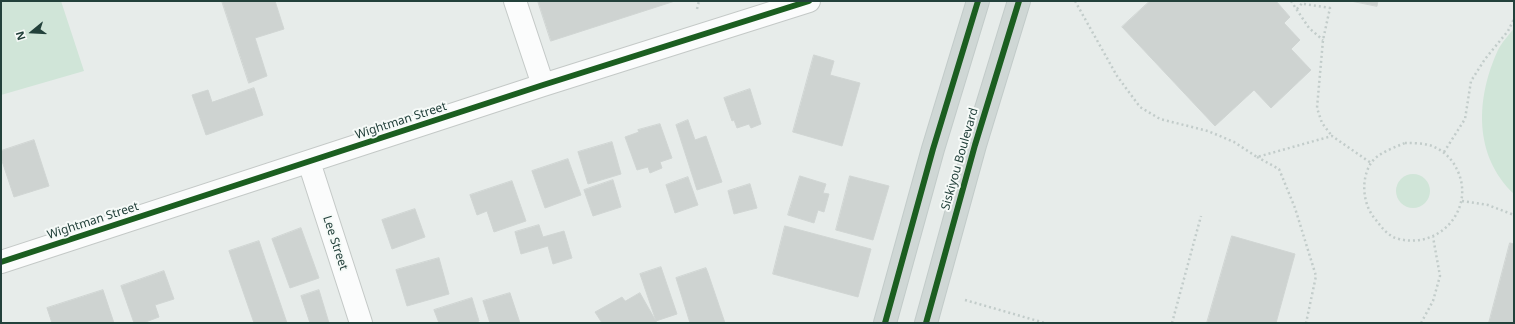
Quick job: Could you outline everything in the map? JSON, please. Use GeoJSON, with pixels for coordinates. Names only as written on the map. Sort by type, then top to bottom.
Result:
{"type":"FeatureCollection","features":[{"type":"Feature","properties":{"kind":"main road"},"geometry":{"type":"LineString","coordinates":[[885,323],[933,149],[978,1]]}},
{"type":"Feature","properties":{"kind":"main road","name":"Siskiyou Boulevard"},"geometry":{"type":"LineString","coordinates":[[926,323],[975,145],[1019,1]]}},
{"type":"Feature","properties":{"kind":"street"},"geometry":{"type":"LineString","coordinates":[[515,1],[543,85]]}},
{"type":"Feature","properties":{"kind":"street","name":"Wightman Street"},"geometry":{"type":"LineString","coordinates":[[1,262],[543,85],[808,1]]}},
{"type":"Feature","properties":{"kind":"street","name":"Lee Street"},"geometry":{"type":"LineString","coordinates":[[310,162],[361,323]]}},
{"type":"Feature","properties":{"kind":"path"},"geometry":{"type":"LineString","coordinates":[[697,10],[699,1]]}},
{"type":"Feature","properties":{"kind":"path"},"geometry":{"type":"LineString","coordinates":[[1075,1],[1117,76],[1140,107],[1160,119],[1208,131],[1234,142],[1279,169],[1295,208],[1316,276],[1306,323]]}},
{"type":"Feature","properties":{"kind":"path"},"geometry":{"type":"LineString","coordinates":[[1291,1],[1298,9],[1309,28],[1322,40]]}},
{"type":"Feature","properties":{"kind":"path"},"geometry":{"type":"LineString","coordinates":[[1298,9],[1304,2],[1330,8],[1322,40],[1318,108],[1322,123],[1332,136],[1371,163]]}},
{"type":"Feature","properties":{"kind":"path"},"geometry":{"type":"LineString","coordinates":[[1444,152],[1465,119],[1471,82],[1485,59],[1508,31],[1514,19]]}},
{"type":"Feature","properties":{"kind":"path"},"geometry":{"type":"LineString","coordinates":[[1257,156],[1332,136]]}},
{"type":"Feature","properties":{"kind":"path"},"geometry":{"type":"LineString","coordinates":[[1405,143],[1431,146],[1444,152],[1455,165],[1462,183],[1462,201],[1454,220],[1446,229],[1433,237],[1413,241],[1398,239],[1386,232],[1371,215],[1364,196],[1366,177],[1371,163],[1382,153],[1405,143]]}},
{"type":"Feature","properties":{"kind":"path"},"geometry":{"type":"LineString","coordinates":[[1462,201],[1488,206],[1514,215]]}},
{"type":"Feature","properties":{"kind":"path"},"geometry":{"type":"LineString","coordinates":[[1172,323],[1201,216]]}},
{"type":"Feature","properties":{"kind":"path"},"geometry":{"type":"LineString","coordinates":[[1421,323],[1433,301],[1440,276],[1433,237]]}},
{"type":"Feature","properties":{"kind":"path"},"geometry":{"type":"LineString","coordinates":[[965,300],[1045,323]]}},
{"type":"Feature","properties":{"kind":"green space"},"geometry":{"type":"Polygon","coordinates":[[[1,1],[61,1],[84,71],[1,95],[1,1]]]}},
{"type":"Feature","properties":{"kind":"green space"},"geometry":{"type":"Polygon","coordinates":[[[1514,28],[1514,194],[1501,179],[1491,162],[1485,144],[1482,125],[1485,87],[1491,68],[1498,50],[1514,28]]]}},
{"type":"Feature","properties":{"kind":"green space"},"geometry":{"type":"Polygon","coordinates":[[[1416,174],[1423,176],[1428,181],[1430,191],[1428,201],[1423,206],[1410,208],[1403,206],[1398,201],[1396,188],[1398,181],[1403,176],[1416,174]]]}},
{"type":"Feature","properties":{"kind":"building"},"geometry":{"type":"Polygon","coordinates":[[[222,1],[275,1],[284,29],[255,38],[267,76],[249,83],[222,1]]]}},
{"type":"Feature","properties":{"kind":"building"},"geometry":{"type":"Polygon","coordinates":[[[538,1],[675,1],[551,41],[538,1]]]}},
{"type":"Feature","properties":{"kind":"building"},"geometry":{"type":"Polygon","coordinates":[[[1150,1],[1276,1],[1290,17],[1284,23],[1300,40],[1291,49],[1311,70],[1271,108],[1254,90],[1215,126],[1122,27],[1150,1]]]}},
{"type":"Feature","properties":{"kind":"building"},"geometry":{"type":"Polygon","coordinates":[[[1351,1],[1378,1],[1377,6],[1351,1]]]}},
{"type":"Feature","properties":{"kind":"building"},"geometry":{"type":"Polygon","coordinates":[[[814,55],[834,61],[830,75],[860,83],[842,146],[793,132],[814,55]]]}},
{"type":"Feature","properties":{"kind":"building"},"geometry":{"type":"Polygon","coordinates":[[[254,88],[263,115],[206,135],[192,95],[208,90],[212,102],[254,88]]]}},
{"type":"Feature","properties":{"kind":"building"},"geometry":{"type":"Polygon","coordinates":[[[750,89],[761,124],[751,128],[749,124],[737,128],[734,120],[732,121],[724,98],[750,89]]]}},
{"type":"Feature","properties":{"kind":"building"},"geometry":{"type":"Polygon","coordinates":[[[688,120],[695,140],[706,136],[722,182],[697,190],[676,125],[688,120]]]}},
{"type":"Feature","properties":{"kind":"building"},"geometry":{"type":"Polygon","coordinates":[[[660,124],[672,158],[660,162],[662,168],[650,173],[648,167],[637,170],[625,137],[639,132],[638,130],[660,124]]]}},
{"type":"Feature","properties":{"kind":"building"},"geometry":{"type":"Polygon","coordinates":[[[34,140],[49,186],[14,197],[1,158],[1,151],[34,140]]]}},
{"type":"Feature","properties":{"kind":"building"},"geometry":{"type":"Polygon","coordinates":[[[612,142],[621,174],[588,184],[578,152],[612,142]]]}},
{"type":"Feature","properties":{"kind":"building"},"geometry":{"type":"Polygon","coordinates":[[[568,159],[581,195],[545,208],[532,171],[568,159]]]}},
{"type":"Feature","properties":{"kind":"building"},"geometry":{"type":"Polygon","coordinates":[[[800,176],[826,184],[823,193],[829,194],[824,212],[818,210],[814,223],[788,215],[800,176]]]}},
{"type":"Feature","properties":{"kind":"building"},"geometry":{"type":"Polygon","coordinates":[[[850,176],[889,186],[873,240],[836,230],[850,176]]]}},
{"type":"Feature","properties":{"kind":"building"},"geometry":{"type":"Polygon","coordinates":[[[688,177],[698,205],[675,213],[666,185],[688,177]]]}},
{"type":"Feature","properties":{"kind":"building"},"geometry":{"type":"Polygon","coordinates":[[[613,180],[621,207],[593,216],[584,190],[613,180]]]}},
{"type":"Feature","properties":{"kind":"building"},"geometry":{"type":"Polygon","coordinates":[[[512,181],[526,221],[494,232],[487,211],[477,215],[470,195],[512,181]]]}},
{"type":"Feature","properties":{"kind":"building"},"geometry":{"type":"Polygon","coordinates":[[[750,184],[757,208],[734,214],[728,191],[750,184]]]}},
{"type":"Feature","properties":{"kind":"building"},"geometry":{"type":"Polygon","coordinates":[[[415,209],[425,237],[392,249],[382,220],[415,209]]]}},
{"type":"Feature","properties":{"kind":"building"},"geometry":{"type":"Polygon","coordinates":[[[539,225],[543,237],[564,231],[572,258],[553,264],[548,246],[521,254],[515,232],[539,225]]]}},
{"type":"Feature","properties":{"kind":"building"},"geometry":{"type":"Polygon","coordinates":[[[785,226],[871,249],[858,297],[773,274],[785,226]]]}},
{"type":"Feature","properties":{"kind":"building"},"geometry":{"type":"Polygon","coordinates":[[[301,228],[319,278],[290,288],[272,239],[301,228]]]}},
{"type":"Feature","properties":{"kind":"building"},"geometry":{"type":"Polygon","coordinates":[[[1232,236],[1295,254],[1276,323],[1207,323],[1232,236]]]}},
{"type":"Feature","properties":{"kind":"building"},"geometry":{"type":"Polygon","coordinates":[[[259,241],[287,323],[254,323],[229,251],[259,241]]]}},
{"type":"Feature","properties":{"kind":"building"},"geometry":{"type":"Polygon","coordinates":[[[1510,243],[1514,244],[1514,323],[1489,323],[1510,243]]]}},
{"type":"Feature","properties":{"kind":"building"},"geometry":{"type":"Polygon","coordinates":[[[439,258],[449,294],[407,306],[396,270],[439,258]]]}},
{"type":"Feature","properties":{"kind":"building"},"geometry":{"type":"Polygon","coordinates":[[[661,267],[677,314],[656,321],[640,274],[661,267]]]}},
{"type":"Feature","properties":{"kind":"building"},"geometry":{"type":"Polygon","coordinates":[[[706,268],[725,323],[690,323],[676,278],[706,268]]]}},
{"type":"Feature","properties":{"kind":"building"},"geometry":{"type":"Polygon","coordinates":[[[164,271],[174,299],[155,305],[159,317],[143,323],[134,323],[121,286],[164,271]]]}},
{"type":"Feature","properties":{"kind":"building"},"geometry":{"type":"Polygon","coordinates":[[[103,290],[114,323],[52,323],[47,308],[103,290]]]}},
{"type":"Feature","properties":{"kind":"building"},"geometry":{"type":"Polygon","coordinates":[[[319,290],[329,323],[310,323],[301,296],[319,290]]]}},
{"type":"Feature","properties":{"kind":"building"},"geometry":{"type":"Polygon","coordinates":[[[510,293],[520,323],[490,323],[483,301],[510,293]]]}},
{"type":"Feature","properties":{"kind":"building"},"geometry":{"type":"Polygon","coordinates":[[[640,293],[657,323],[602,323],[595,312],[622,297],[625,301],[640,293]]]}},
{"type":"Feature","properties":{"kind":"building"},"geometry":{"type":"Polygon","coordinates":[[[472,298],[479,321],[474,323],[439,323],[434,310],[472,298]]]}},
{"type":"Feature","properties":{"kind":"cycle path"},"geometry":{"type":"LineString","coordinates":[[1,262],[543,85],[809,1]]}},
{"type":"Feature","properties":{"kind":"cycle path"},"geometry":{"type":"LineString","coordinates":[[885,323],[933,149],[978,1]]}},
{"type":"Feature","properties":{"kind":"cycle path"},"geometry":{"type":"LineString","coordinates":[[926,323],[975,145],[1019,1]]}}]}
